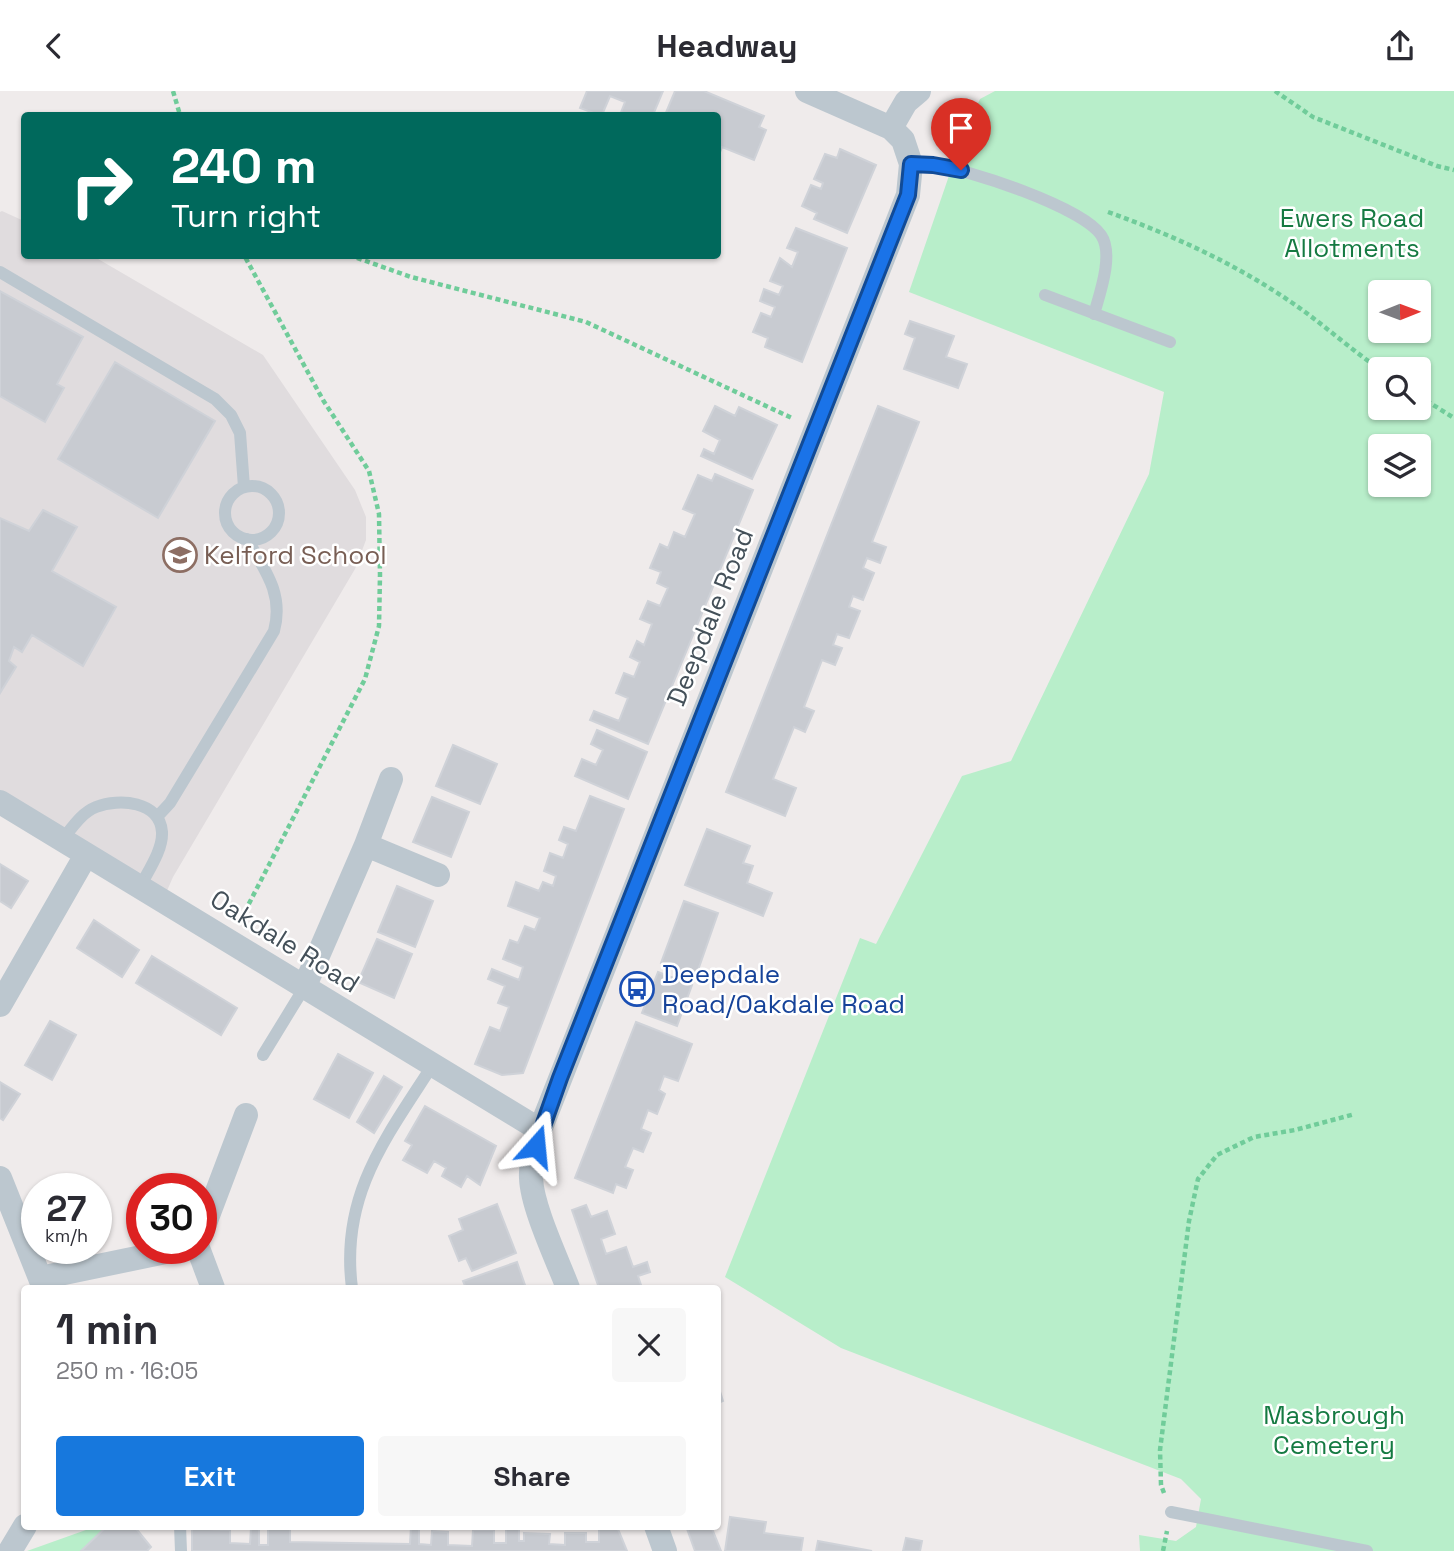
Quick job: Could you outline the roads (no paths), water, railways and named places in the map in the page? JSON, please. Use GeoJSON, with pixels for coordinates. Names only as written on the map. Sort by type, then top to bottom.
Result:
{"type":"FeatureCollection","features":[{"type":"Feature","properties":{"kind":"street"},"geometry":{"type":"LineString","coordinates":[[807,91],[891,128],[903,140],[910,154],[911,164]]}},
{"type":"Feature","properties":{"kind":"street"},"geometry":{"type":"LineString","coordinates":[[891,128],[906,102],[919,91]]}},
{"type":"Feature","properties":{"kind":"street","name":"Deepdale Road"},"geometry":{"type":"LineString","coordinates":[[567,1285],[533,1195],[530,1178],[540,1130],[908,195],[911,164]]}},
{"type":"Feature","properties":{"kind":"street"},"geometry":{"type":"LineString","coordinates":[[304,988],[366,845],[391,779]]}},
{"type":"Feature","properties":{"kind":"street","name":"Oakdale Road"},"geometry":{"type":"LineString","coordinates":[[0,802],[540,1130]]}},
{"type":"Feature","properties":{"kind":"street"},"geometry":{"type":"LineString","coordinates":[[366,845],[438,875]]}},
{"type":"Feature","properties":{"kind":"street"},"geometry":{"type":"LineString","coordinates":[[0,1005],[86,855]]}},
{"type":"Feature","properties":{"kind":"street"},"geometry":{"type":"LineString","coordinates":[[217,1192],[246,1115]]}},
{"type":"Feature","properties":{"kind":"street"},"geometry":{"type":"LineString","coordinates":[[0,1178],[42,1283],[126,1262]]}},
{"type":"Feature","properties":{"kind":"street"},"geometry":{"type":"LineString","coordinates":[[204,1264],[212,1285]]}},
{"type":"Feature","properties":{"kind":"street"},"geometry":{"type":"LineString","coordinates":[[10,1551],[22,1530]]}},
{"type":"Feature","properties":{"kind":"street"},"geometry":{"type":"LineString","coordinates":[[657,1530],[665,1551]]}},
{"type":"Feature","properties":{"kind":"lane"},"geometry":{"type":"LineString","coordinates":[[911,164],[961,170],[1060,206],[1087,221],[1102,236],[1106,250],[1105,274],[1094,314]]}},
{"type":"Feature","properties":{"kind":"lane"},"geometry":{"type":"LineString","coordinates":[[0,272],[215,399],[231,415],[240,433],[244,487]]}},
{"type":"Feature","properties":{"kind":"lane"},"geometry":{"type":"LineString","coordinates":[[1045,296],[1170,342]]}},
{"type":"Feature","properties":{"kind":"lane"},"geometry":{"type":"LineString","coordinates":[[244,487],[261,487],[269,491],[279,506],[277,524],[272,531],[256,540],[247,539],[232,531],[225,514],[230,497],[244,487]]}},
{"type":"Feature","properties":{"kind":"lane"},"geometry":{"type":"LineString","coordinates":[[157,817],[170,803],[274,631],[279,614],[277,597],[247,539]]}},
{"type":"Feature","properties":{"kind":"lane"},"geometry":{"type":"LineString","coordinates":[[61,840],[81,816],[96,807],[118,802],[141,805],[157,817],[162,832],[158,850],[140,887]]}},
{"type":"Feature","properties":{"kind":"lane"},"geometry":{"type":"LineString","coordinates":[[263,1055],[304,988]]}},
{"type":"Feature","properties":{"kind":"lane"},"geometry":{"type":"LineString","coordinates":[[352,1285],[348,1260],[355,1207],[366,1174],[432,1066]]}},
{"type":"Feature","properties":{"kind":"lane"},"geometry":{"type":"LineString","coordinates":[[1171,1512],[1367,1551]]}},
{"type":"Feature","properties":{"kind":"lane"},"geometry":{"type":"LineString","coordinates":[[180,1530],[181,1551]]}},
{"type":"Feature","properties":{"kind":"place","name":"Kelford School"},"geometry":{"type":"Point","coordinates":[180,555]}},
{"type":"Feature","properties":{"kind":"place","name":"Deepdale Road/Oakdale Road"},"geometry":{"type":"Point","coordinates":[637,989]}},
{"type":"Feature","properties":{"kind":"park label","name":"Ewers Road Allotments"},"geometry":{"type":"Point","coordinates":[1352,232]}},
{"type":"Feature","properties":{"kind":"park label","name":"Masbrough Cemetery"},"geometry":{"type":"Point","coordinates":[1334,1430]}}]}
